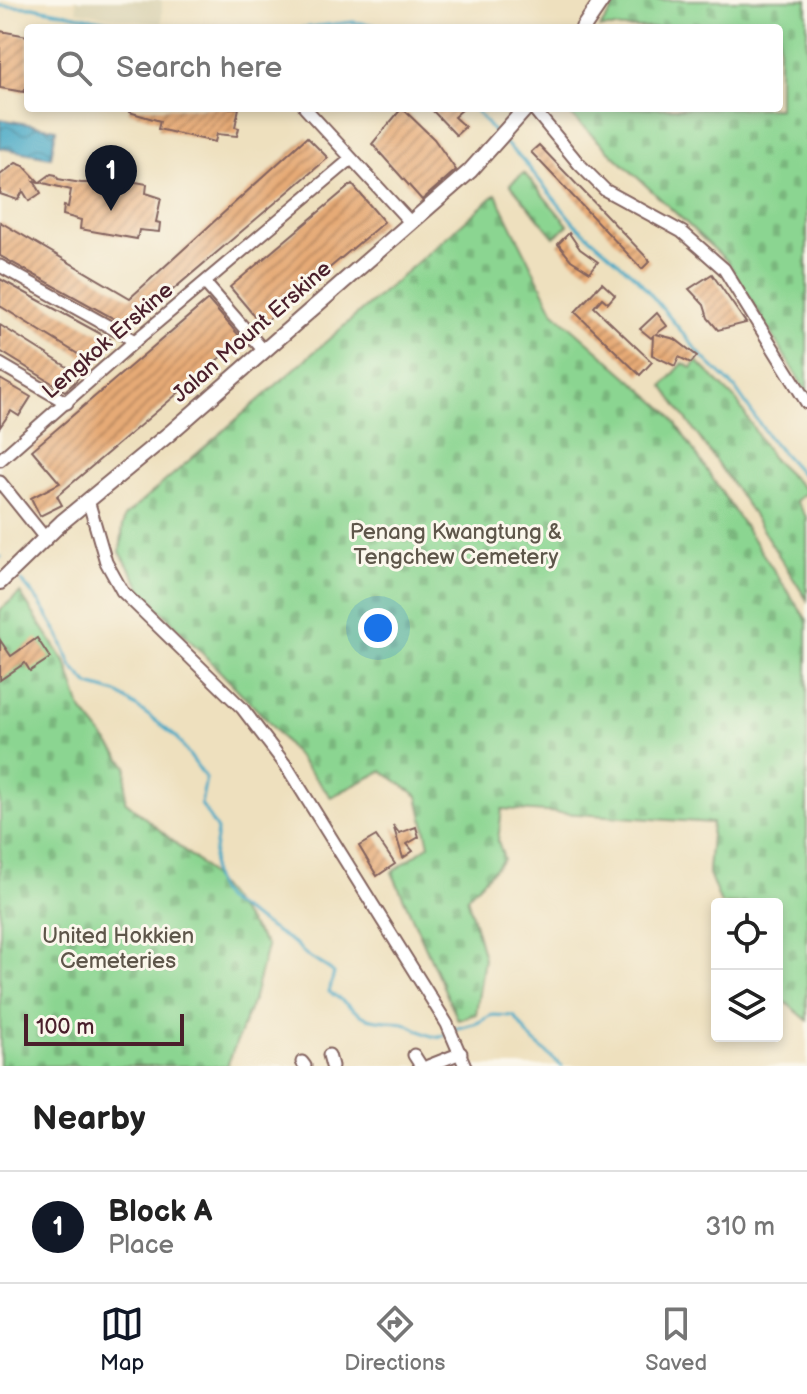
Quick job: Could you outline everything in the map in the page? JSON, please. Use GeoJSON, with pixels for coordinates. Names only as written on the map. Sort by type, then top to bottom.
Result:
{"type":"FeatureCollection","features":[{"type":"Feature","properties":{"kind":"main road"},"geometry":{"type":"LineString","coordinates":[[586,24],[602,0]]}},
{"type":"Feature","properties":{"kind":"main road","name":"Jalan Mount Erskine"},"geometry":{"type":"LineString","coordinates":[[0,582],[260,346],[411,223],[495,145],[523,112]]}},
{"type":"Feature","properties":{"kind":"street"},"geometry":{"type":"LineString","coordinates":[[309,112],[411,223]]}},
{"type":"Feature","properties":{"kind":"street"},"geometry":{"type":"LineString","coordinates":[[536,112],[605,190],[682,232],[724,269],[807,403]]}},
{"type":"Feature","properties":{"kind":"street","name":"Lengkok Erskine"},"geometry":{"type":"LineString","coordinates":[[0,460],[135,341],[351,159]]}},
{"type":"Feature","properties":{"kind":"street"},"geometry":{"type":"LineString","coordinates":[[0,266],[135,341]]}},
{"type":"Feature","properties":{"kind":"street","name":"Lengkok Erskine"},"geometry":{"type":"LineString","coordinates":[[205,283],[260,346]]}},
{"type":"Feature","properties":{"kind":"street"},"geometry":{"type":"LineString","coordinates":[[0,364],[67,403]]}},
{"type":"Feature","properties":{"kind":"street"},"geometry":{"type":"LineString","coordinates":[[0,482],[45,538]]}},
{"type":"Feature","properties":{"kind":"street"},"geometry":{"type":"LineString","coordinates":[[88,500],[106,562],[122,591],[242,708],[287,767],[355,871],[447,1024],[465,1066]]}},
{"type":"Feature","properties":{"kind":"street"},"geometry":{"type":"LineString","coordinates":[[428,1066],[461,1053]]}},
{"type":"Feature","properties":{"kind":"shaded area"},"geometry":{"type":"Polygon","coordinates":[[[76,0],[162,0],[162,24],[156,24],[77,11],[76,0]]]}},
{"type":"Feature","properties":{"kind":"green space"},"geometry":{"type":"Polygon","coordinates":[[[619,0],[807,0],[807,393],[728,262],[567,112],[783,112],[783,24],[603,24],[619,0]]]}},
{"type":"Feature","properties":{"kind":"green space"},"geometry":{"type":"Polygon","coordinates":[[[524,173],[568,225],[554,237],[510,184],[524,173]]]}},
{"type":"Feature","properties":{"kind":"green space","name":"Penang Kwangtung & Tengchew Cemetery"},"geometry":{"type":"Polygon","coordinates":[[[496,194],[554,312],[668,412],[807,620],[807,1020],[783,1000],[783,898],[719,898],[708,871],[712,823],[502,809],[498,841],[504,859],[467,897],[484,958],[476,1014],[458,1020],[392,872],[429,845],[418,796],[382,771],[331,797],[266,719],[144,593],[120,552],[124,517],[496,194]]]}},
{"type":"Feature","properties":{"kind":"green space"},"geometry":{"type":"Polygon","coordinates":[[[697,361],[737,401],[771,457],[807,492],[796,501],[807,518],[807,600],[746,504],[663,386],[683,363],[692,368],[697,361]]]}},
{"type":"Feature","properties":{"kind":"green space","name":"United Hokkien Cemeteries"},"geometry":{"type":"Polygon","coordinates":[[[20,593],[67,665],[81,709],[127,766],[125,801],[204,867],[267,946],[254,997],[227,1066],[0,1066],[0,610],[20,593]]]}},
{"type":"Feature","properties":{"kind":"water"},"geometry":{"type":"Polygon","coordinates":[[[0,119],[56,129],[51,157],[0,148],[0,119]]]}},
{"type":"Feature","properties":{"kind":"building"},"geometry":{"type":"Polygon","coordinates":[[[0,31],[24,35],[24,92],[0,88],[0,31]]]}},
{"type":"Feature","properties":{"kind":"building"},"geometry":{"type":"Polygon","coordinates":[[[129,112],[238,112],[235,127],[239,128],[237,136],[217,134],[215,142],[158,129],[160,121],[129,112]]]}},
{"type":"Feature","properties":{"kind":"building"},"geometry":{"type":"Polygon","coordinates":[[[399,112],[406,112],[434,139],[456,170],[422,200],[372,144],[399,112]]]}},
{"type":"Feature","properties":{"kind":"building"},"geometry":{"type":"Polygon","coordinates":[[[434,112],[460,112],[454,117],[465,127],[456,135],[434,112]]]}},
{"type":"Feature","properties":{"kind":"building"},"geometry":{"type":"Polygon","coordinates":[[[307,137],[328,158],[129,327],[0,256],[0,222],[130,298],[307,137]]]}},
{"type":"Feature","properties":{"kind":"building"},"geometry":{"type":"Polygon","coordinates":[[[539,145],[650,261],[642,269],[531,152],[539,145]]]}},
{"type":"Feature","properties":{"kind":"building"},"geometry":{"type":"Polygon","coordinates":[[[16,163],[24,166],[39,182],[34,181],[41,193],[29,201],[23,191],[18,200],[0,194],[0,175],[16,163]]]}},
{"type":"Feature","properties":{"kind":"building"},"geometry":{"type":"Polygon","coordinates":[[[51,174],[58,179],[81,183],[89,183],[91,174],[147,184],[146,193],[161,198],[156,222],[160,223],[159,232],[139,230],[137,239],[80,229],[81,220],[63,215],[71,190],[40,182],[51,174]]]}},
{"type":"Feature","properties":{"kind":"building"},"geometry":{"type":"Polygon","coordinates":[[[352,184],[384,222],[262,325],[230,287],[352,184]]]}},
{"type":"Feature","properties":{"kind":"building"},"geometry":{"type":"Polygon","coordinates":[[[569,233],[580,249],[598,262],[590,272],[571,260],[558,244],[569,233]]]}},
{"type":"Feature","properties":{"kind":"building"},"geometry":{"type":"Polygon","coordinates":[[[712,274],[746,323],[718,330],[708,318],[704,305],[689,289],[712,274]]]}},
{"type":"Feature","properties":{"kind":"building"},"geometry":{"type":"Polygon","coordinates":[[[0,279],[110,339],[86,359],[0,306],[0,279]]]}},
{"type":"Feature","properties":{"kind":"building"},"geometry":{"type":"Polygon","coordinates":[[[602,283],[615,295],[608,303],[602,298],[594,307],[652,362],[640,375],[575,312],[602,283]]]}},
{"type":"Feature","properties":{"kind":"building"},"geometry":{"type":"Polygon","coordinates":[[[208,300],[242,339],[57,496],[62,505],[40,516],[31,498],[60,483],[32,450],[208,300]]]}},
{"type":"Feature","properties":{"kind":"building"},"geometry":{"type":"Polygon","coordinates":[[[657,313],[667,326],[656,334],[675,339],[697,356],[691,363],[679,357],[675,366],[652,355],[653,336],[651,338],[640,329],[657,313]]]}},
{"type":"Feature","properties":{"kind":"building"},"geometry":{"type":"Polygon","coordinates":[[[0,325],[80,375],[65,391],[0,351],[0,325]]]}},
{"type":"Feature","properties":{"kind":"building"},"geometry":{"type":"Polygon","coordinates":[[[0,379],[31,397],[19,416],[11,411],[0,427],[0,379]]]}},
{"type":"Feature","properties":{"kind":"building"},"geometry":{"type":"Polygon","coordinates":[[[37,638],[50,658],[30,671],[25,663],[0,680],[0,640],[11,656],[37,638]]]}},
{"type":"Feature","properties":{"kind":"building"},"geometry":{"type":"Polygon","coordinates":[[[393,825],[399,833],[416,827],[419,837],[407,844],[413,851],[403,858],[393,825]]]}},
{"type":"Feature","properties":{"kind":"building"},"geometry":{"type":"Polygon","coordinates":[[[376,836],[395,864],[377,876],[359,846],[376,836]]]}},
{"type":"Feature","properties":{"kind":"waterway"},"geometry":{"type":"LineString","coordinates":[[0,6],[33,7],[123,24]]}},
{"type":"Feature","properties":{"kind":"waterway"},"geometry":{"type":"LineString","coordinates":[[336,24],[368,24]]}},
{"type":"Feature","properties":{"kind":"waterway"},"geometry":{"type":"LineString","coordinates":[[477,112],[495,134]]}},
{"type":"Feature","properties":{"kind":"waterway"},"geometry":{"type":"LineString","coordinates":[[504,142],[522,159],[574,223],[638,279],[700,354],[735,388],[770,439],[807,480]]}},
{"type":"Feature","properties":{"kind":"waterway"},"geometry":{"type":"LineString","coordinates":[[22,581],[40,603],[59,635],[72,667],[89,685],[117,693],[176,737],[206,778],[201,804],[217,830],[213,873],[224,899],[297,945],[334,973],[329,992],[361,1015],[374,1020],[403,1023],[430,1035],[448,1033]]}},
{"type":"Feature","properties":{"kind":"waterway"},"geometry":{"type":"LineString","coordinates":[[455,1029],[492,1015],[514,1016],[532,1040],[562,1066]]}},
{"type":"Feature","properties":{"kind":"place","name":"Block A"},"geometry":{"type":"Point","coordinates":[111,211]}}]}
